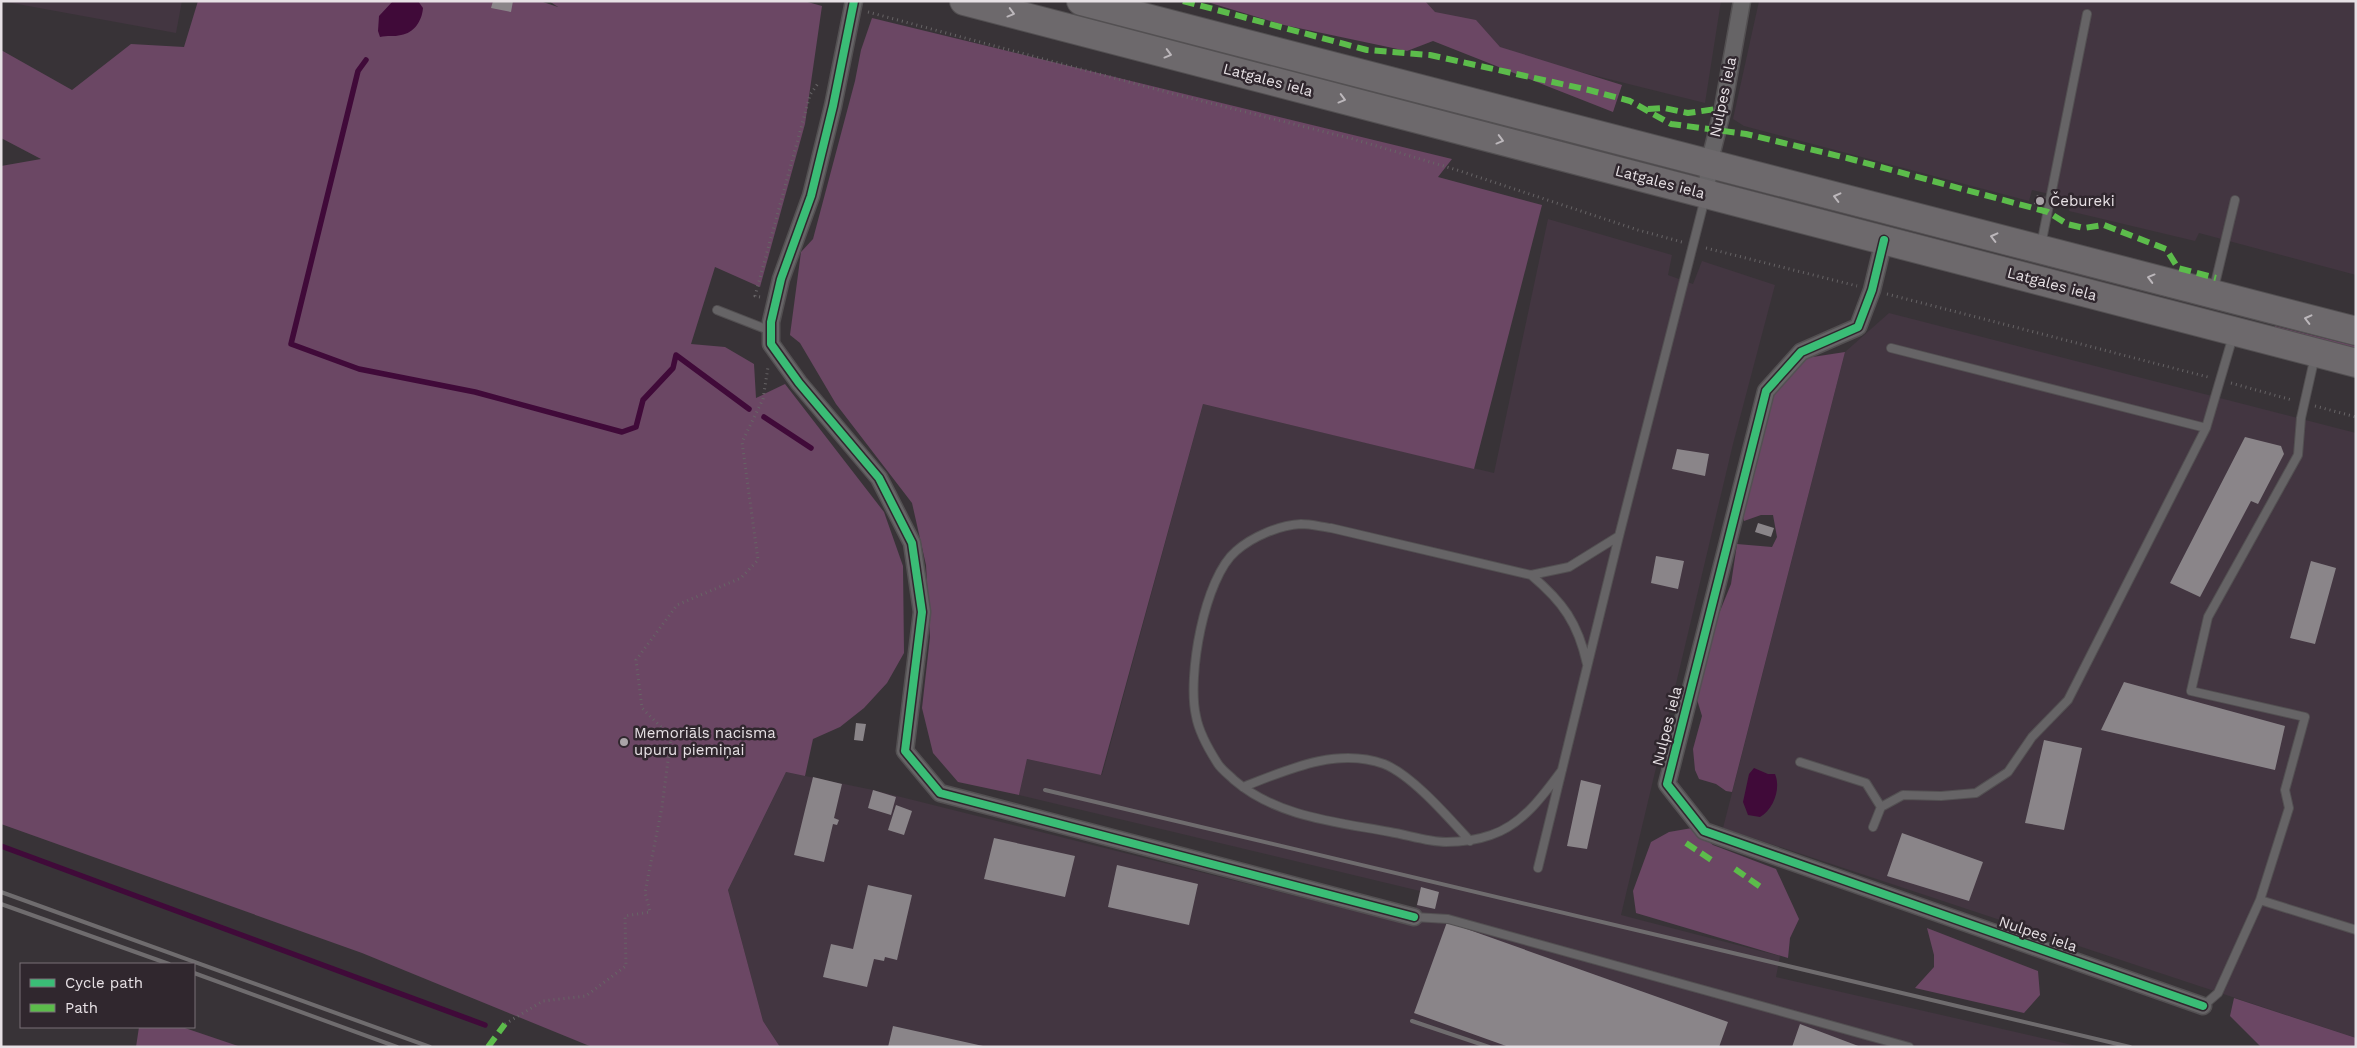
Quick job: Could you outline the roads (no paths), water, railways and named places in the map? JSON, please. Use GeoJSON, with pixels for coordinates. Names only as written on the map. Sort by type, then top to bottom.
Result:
{"type":"FeatureCollection","features":[{"type":"Feature","properties":{"kind":"highway","name":"Latgales iela"},"geometry":{"type":"LineString","coordinates":[[964,1],[2356,363]]}},
{"type":"Feature","properties":{"kind":"highway","name":"Latgales iela"},"geometry":{"type":"LineString","coordinates":[[1081,1],[2356,331]]}},
{"type":"Feature","properties":{"kind":"highway"},"geometry":{"type":"LineString","coordinates":[[2244,334],[2261,307]]}},
{"type":"Feature","properties":{"kind":"street","name":"Nulpes iela"},"geometry":{"type":"LineString","coordinates":[[1706,194],[1709,164],[1724,108],[1742,1]]}},
{"type":"Feature","properties":{"kind":"street"},"geometry":{"type":"LineString","coordinates":[[853,5],[833,106],[810,196],[781,279],[771,338],[799,383],[879,478],[912,543],[922,612],[905,751],[940,793],[1414,917]]}},
{"type":"Feature","properties":{"kind":"street","name":"Nulpes iela"},"geometry":{"type":"LineString","coordinates":[[1884,240],[1872,290],[1858,327],[1801,352],[1766,391],[1666,784],[1704,831],[2203,1006]]}},
{"type":"Feature","properties":{"kind":"lane"},"geometry":{"type":"LineString","coordinates":[[2040,249],[2087,14]]}},
{"type":"Feature","properties":{"kind":"lane"},"geometry":{"type":"LineString","coordinates":[[1538,868],[1619,536],[1706,194]]}},
{"type":"Feature","properties":{"kind":"lane"},"geometry":{"type":"LineString","coordinates":[[2212,294],[2235,200]]}},
{"type":"Feature","properties":{"kind":"lane"},"geometry":{"type":"LineString","coordinates":[[717,310],[771,338]]}},
{"type":"Feature","properties":{"kind":"lane"},"geometry":{"type":"LineString","coordinates":[[1873,827],[1881,807],[1903,795],[1941,796],[1976,792],[2008,772],[2032,737],[2068,700],[2206,428],[2221,380],[2244,334]]}},
{"type":"Feature","properties":{"kind":"lane"},"geometry":{"type":"LineString","coordinates":[[1891,348],[2206,428]]}},
{"type":"Feature","properties":{"kind":"lane"},"geometry":{"type":"LineString","coordinates":[[2203,1006],[2218,993],[2260,900],[2289,808],[2285,790],[2305,717],[2191,691],[2208,617],[2298,455],[2304,403],[2316,353]]}},
{"type":"Feature","properties":{"kind":"lane"},"geometry":{"type":"LineString","coordinates":[[1562,770],[1537,804],[1492,835],[1470,840],[1444,842],[1310,817],[1266,802],[1243,787],[1219,766],[1203,738],[1196,717],[1193,692],[1195,664],[1206,606],[1219,574],[1234,552],[1253,539],[1282,528],[1301,524],[1331,528],[1531,575],[1569,567],[1619,536]]}},
{"type":"Feature","properties":{"kind":"lane"},"geometry":{"type":"LineString","coordinates":[[1531,575],[1554,594],[1572,620],[1582,643],[1587,666]]}},
{"type":"Feature","properties":{"kind":"lane"},"geometry":{"type":"LineString","coordinates":[[1243,787],[1312,762],[1360,759],[1385,765],[1402,776],[1439,808],[1470,840]]}},
{"type":"Feature","properties":{"kind":"lane"},"geometry":{"type":"LineString","coordinates":[[1800,762],[1866,783],[1881,807]]}},
{"type":"Feature","properties":{"kind":"lane"},"geometry":{"type":"LineString","coordinates":[[2260,900],[2356,930]]}},
{"type":"Feature","properties":{"kind":"lane"},"geometry":{"type":"LineString","coordinates":[[1414,917],[1448,919],[1909,1047]]}},
{"type":"Feature","properties":{"kind":"waterway"},"geometry":{"type":"LineString","coordinates":[[366,60],[358,71],[291,344],[359,369],[475,392],[622,432],[636,427],[643,400],[673,368],[676,355],[749,409]]}},
{"type":"Feature","properties":{"kind":"waterway"},"geometry":{"type":"LineString","coordinates":[[764,417],[811,448]]}},
{"type":"Feature","properties":{"kind":"waterway"},"geometry":{"type":"LineString","coordinates":[[1,846],[485,1025]]}},
{"type":"Feature","properties":{"kind":"railway"},"geometry":{"type":"LineString","coordinates":[[1045,790],[2130,1047]]}},
{"type":"Feature","properties":{"kind":"railway"},"geometry":{"type":"LineString","coordinates":[[1,892],[430,1047]]}},
{"type":"Feature","properties":{"kind":"railway"},"geometry":{"type":"LineString","coordinates":[[1,904],[166,963]]}},
{"type":"Feature","properties":{"kind":"railway"},"geometry":{"type":"LineString","coordinates":[[195,973],[397,1047]]}},
{"type":"Feature","properties":{"kind":"railway"},"geometry":{"type":"LineString","coordinates":[[1412,1021],[1489,1047]]}},
{"type":"Feature","properties":{"kind":"place","name":"Čebureki"},"geometry":{"type":"Point","coordinates":[2040,201]}},
{"type":"Feature","properties":{"kind":"place","name":"Memoriāls nacisma upuru piemiņai"},"geometry":{"type":"Point","coordinates":[624,742]}}]}
